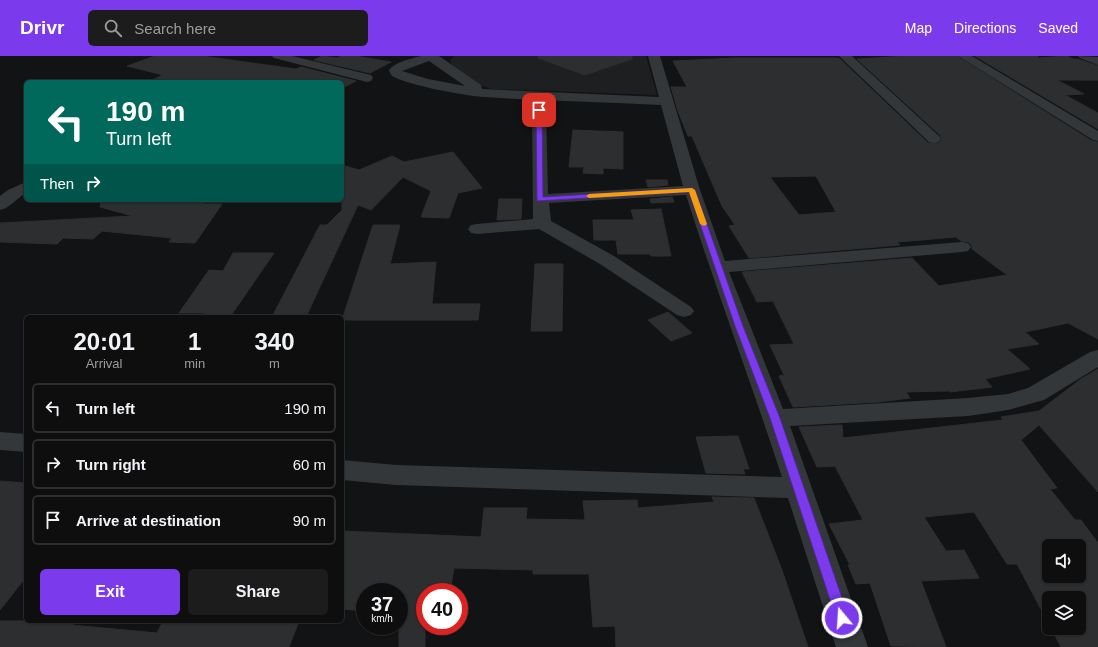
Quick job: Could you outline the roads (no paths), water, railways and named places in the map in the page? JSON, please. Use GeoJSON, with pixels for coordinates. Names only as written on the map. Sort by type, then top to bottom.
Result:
{"type":"FeatureCollection","features":[{"type":"Feature","properties":{"kind":"street"},"geometry":{"type":"LineString","coordinates":[[278,56],[367,78]]}},
{"type":"Feature","properties":{"kind":"street"},"geometry":{"type":"LineString","coordinates":[[344,84],[395,70],[407,64],[432,56],[482,93]]}},
{"type":"Feature","properties":{"kind":"street"},"geometry":{"type":"LineString","coordinates":[[654,56],[692,190],[718,267],[775,418],[852,647]]}},
{"type":"Feature","properties":{"kind":"street"},"geometry":{"type":"LineString","coordinates":[[845,56],[934,139]]}},
{"type":"Feature","properties":{"kind":"street"},"geometry":{"type":"LineString","coordinates":[[964,56],[1098,137]]}},
{"type":"Feature","properties":{"kind":"street"},"geometry":{"type":"LineString","coordinates":[[1084,56],[1098,61]]}},
{"type":"Feature","properties":{"kind":"street"},"geometry":{"type":"LineString","coordinates":[[395,70],[397,74],[404,77],[427,83],[482,93],[666,101]]}},
{"type":"Feature","properties":{"kind":"street"},"geometry":{"type":"LineString","coordinates":[[539,110],[540,200],[542,223]]}},
{"type":"Feature","properties":{"kind":"street"},"geometry":{"type":"LineString","coordinates":[[0,205],[14,193],[24,188]]}},
{"type":"Feature","properties":{"kind":"street"},"geometry":{"type":"LineString","coordinates":[[540,200],[692,190]]}},
{"type":"Feature","properties":{"kind":"street"},"geometry":{"type":"LineString","coordinates":[[477,229],[542,223],[607,260],[684,311]]}},
{"type":"Feature","properties":{"kind":"street"},"geometry":{"type":"LineString","coordinates":[[718,267],[962,247]]}},
{"type":"Feature","properties":{"kind":"street"},"geometry":{"type":"LineString","coordinates":[[775,418],[968,407],[1008,402],[1036,394],[1098,357]]}},
{"type":"Feature","properties":{"kind":"street"},"geometry":{"type":"LineString","coordinates":[[0,441],[24,443]]}},
{"type":"Feature","properties":{"kind":"street"},"geometry":{"type":"LineString","coordinates":[[344,470],[396,475],[799,488]]}}]}
